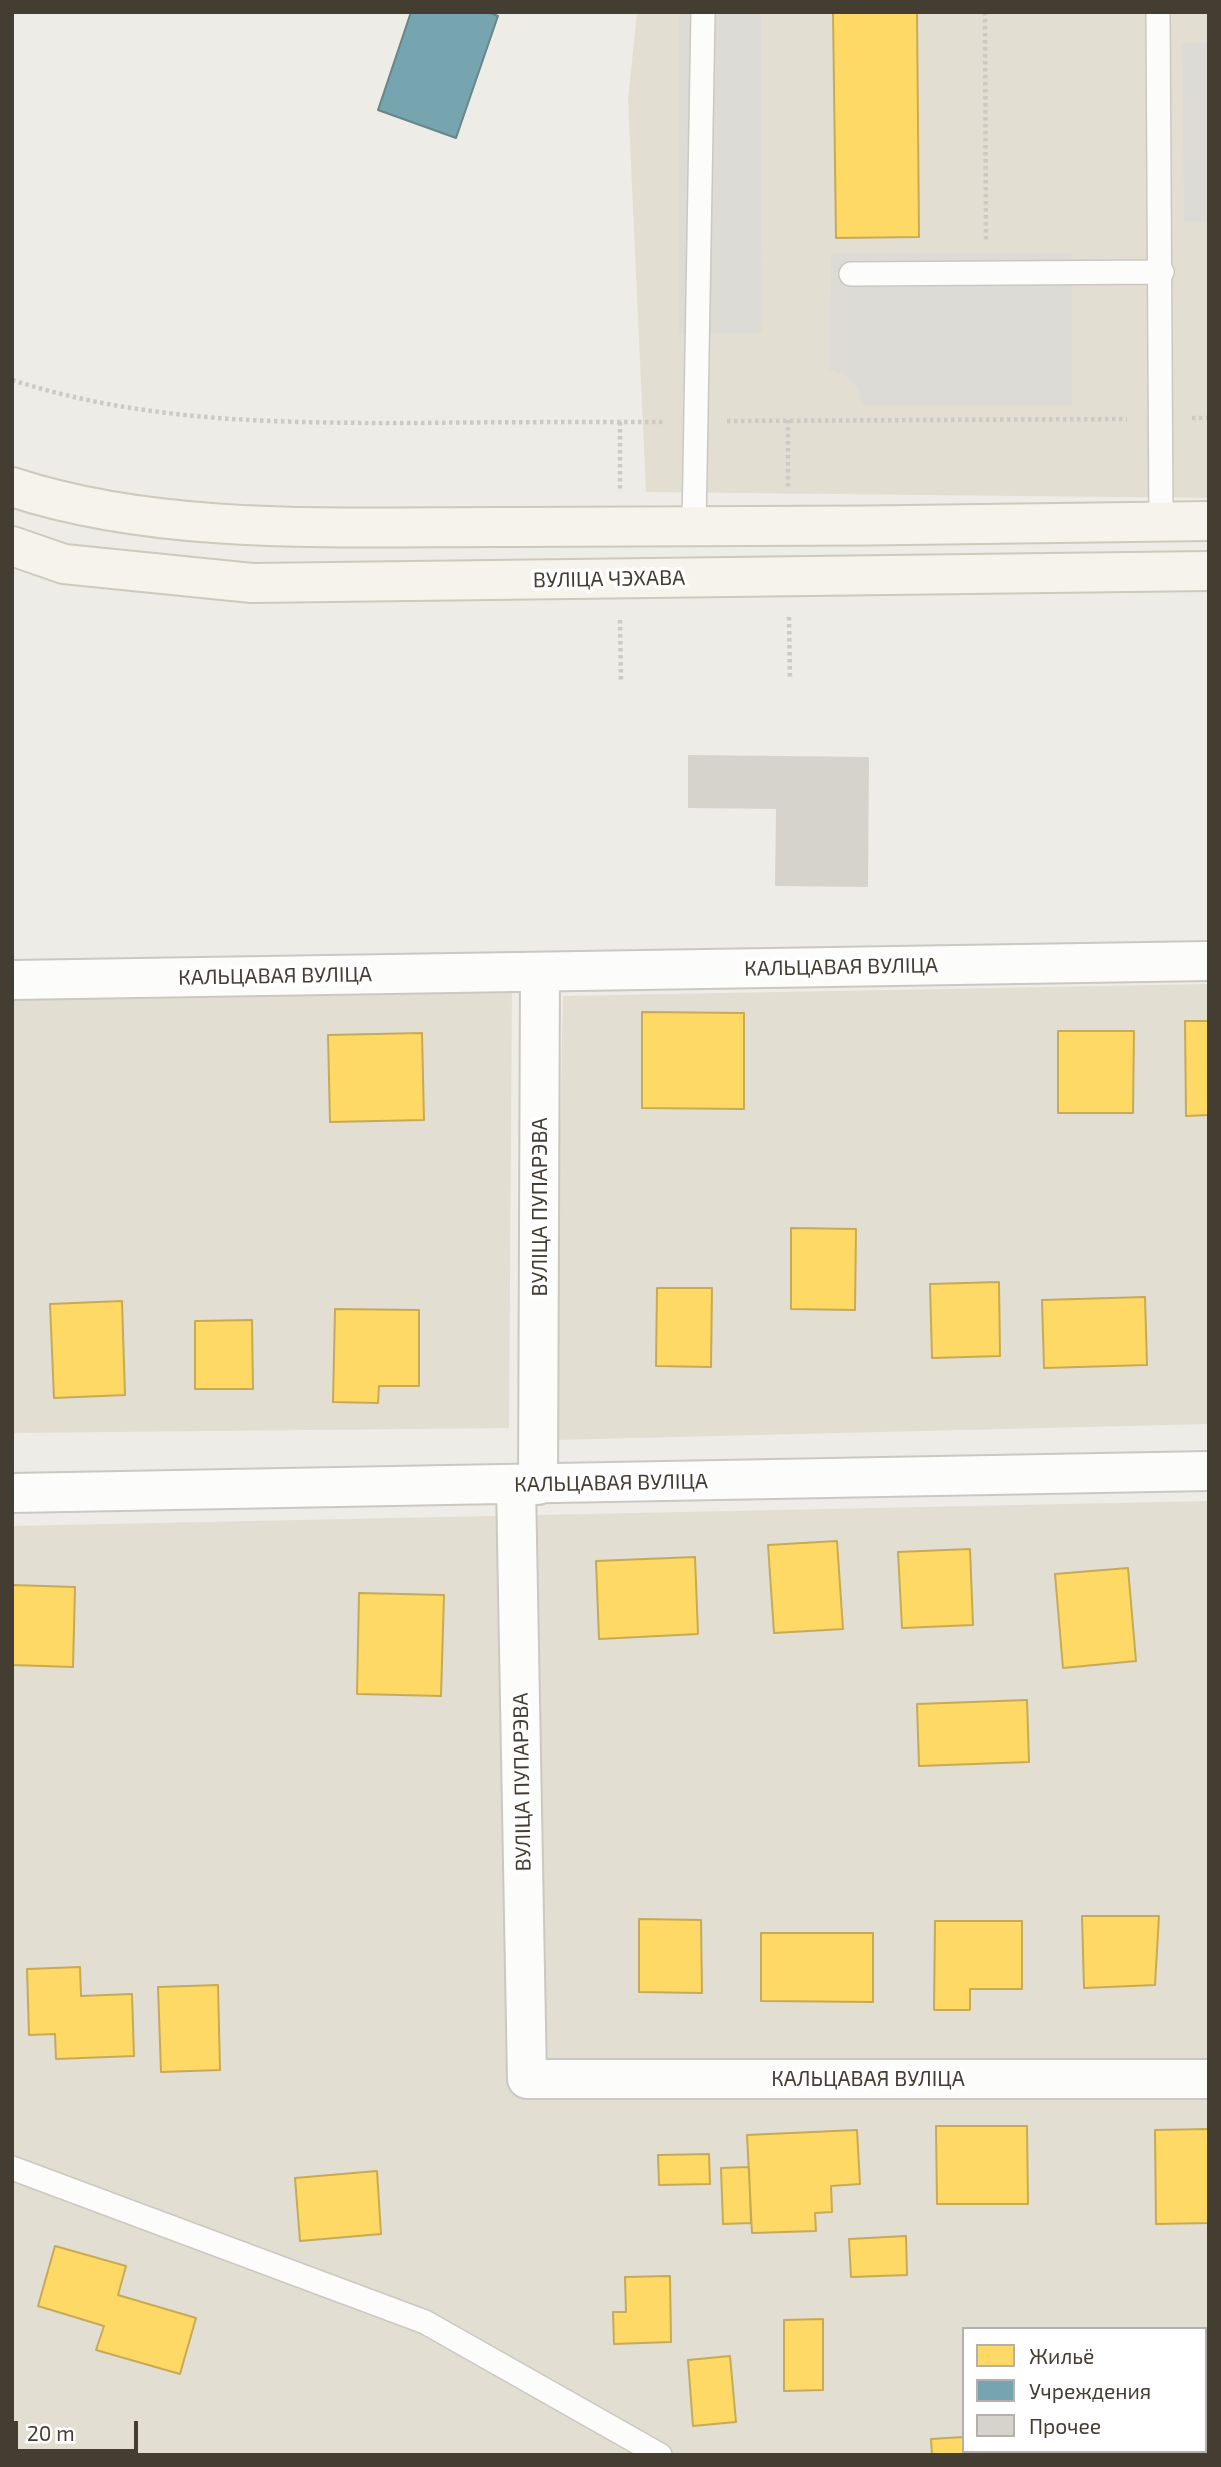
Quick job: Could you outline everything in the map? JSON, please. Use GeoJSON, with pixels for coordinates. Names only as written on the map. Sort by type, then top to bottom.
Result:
{"type":"FeatureCollection","features":[{"type":"Feature","properties":{"kind":"main road"},"geometry":{"type":"LineString","coordinates":[[12,486],[164,519],[326,526],[694,527],[1209,521]]}},
{"type":"Feature","properties":{"kind":"main road","name":"ВУЛІЦА ЧЭХАВА"},"geometry":{"type":"LineString","coordinates":[[12,546],[64,564],[252,583],[1209,571]]}},
{"type":"Feature","properties":{"kind":"street","name":"КАЛЬЦАВАЯ ВУЛІЦА"},"geometry":{"type":"LineString","coordinates":[[12,980],[1209,961]]}},
{"type":"Feature","properties":{"kind":"street","name":"ВУЛІЦА ПУПАРЭВА"},"geometry":{"type":"LineString","coordinates":[[527,2079],[527,1485],[540,972]]}},
{"type":"Feature","properties":{"kind":"street","name":"КАЛЬЦАВАЯ ВУЛІЦА"},"geometry":{"type":"LineString","coordinates":[[12,1493],[1209,1471]]}},
{"type":"Feature","properties":{"kind":"street","name":"КАЛЬЦАВАЯ ВУЛІЦА"},"geometry":{"type":"LineString","coordinates":[[527,2079],[1209,2079]]}},
{"type":"Feature","properties":{"kind":"lane"},"geometry":{"type":"LineString","coordinates":[[694,527],[704,12]]}},
{"type":"Feature","properties":{"kind":"lane"},"geometry":{"type":"LineString","coordinates":[[1158,12],[1163,419],[1161,522]]}},
{"type":"Feature","properties":{"kind":"lane"},"geometry":{"type":"LineString","coordinates":[[851,274],[986,271],[1162,272]]}},
{"type":"Feature","properties":{"kind":"lane"},"geometry":{"type":"LineString","coordinates":[[12,2168],[425,2322],[660,2455]]}},
{"type":"Feature","properties":{"kind":"path"},"geometry":{"type":"LineString","coordinates":[[985,12],[986,271]]}},
{"type":"Feature","properties":{"kind":"path"},"geometry":{"type":"LineString","coordinates":[[12,380],[94,404],[174,415],[259,421],[698,422],[1209,418]]}},
{"type":"Feature","properties":{"kind":"path"},"geometry":{"type":"LineString","coordinates":[[788,420],[789,501]]}},
{"type":"Feature","properties":{"kind":"path"},"geometry":{"type":"LineString","coordinates":[[620,422],[620,500]]}},
{"type":"Feature","properties":{"kind":"path"},"geometry":{"type":"LineString","coordinates":[[789,609],[790,679]]}},
{"type":"Feature","properties":{"kind":"path"},"geometry":{"type":"LineString","coordinates":[[620,610],[621,682]]}},
{"type":"Feature","properties":{"kind":"shaded area"},"geometry":{"type":"Polygon","coordinates":[[[637,12],[1209,12],[1209,498],[646,492],[628,100],[637,12]]]}},
{"type":"Feature","properties":{"kind":"shaded area"},"geometry":{"type":"Polygon","coordinates":[[[679,12],[761,12],[762,333],[679,334],[679,12]]]}},
{"type":"Feature","properties":{"kind":"shaded area"},"geometry":{"type":"Polygon","coordinates":[[[1182,43],[1209,43],[1209,222],[1184,222],[1182,43]]]}},
{"type":"Feature","properties":{"kind":"shaded area"},"geometry":{"type":"Polygon","coordinates":[[[831,254],[1072,254],[1072,406],[863,406],[857,387],[847,377],[829,369],[831,254]]]}},
{"type":"Feature","properties":{"kind":"shaded area"},"geometry":{"type":"Polygon","coordinates":[[[1209,984],[1209,1424],[553,1440],[563,996],[1209,984]]]}},
{"type":"Feature","properties":{"kind":"shaded area"},"geometry":{"type":"Polygon","coordinates":[[[512,988],[509,1428],[12,1433],[12,996],[512,988]]]}},
{"type":"Feature","properties":{"kind":"shaded area"},"geometry":{"type":"Polygon","coordinates":[[[1209,1501],[1209,2455],[12,2455],[12,1526],[1209,1501]]]}},
{"type":"Feature","properties":{"kind":"building: Жильё"},"geometry":{"type":"Polygon","coordinates":[[[833,12],[917,12],[919,237],[836,238],[833,12]]]}},
{"type":"Feature","properties":{"kind":"building: Жильё"},"geometry":{"type":"Polygon","coordinates":[[[642,1012],[744,1013],[744,1109],[642,1108],[642,1012]]]}},
{"type":"Feature","properties":{"kind":"building: Жильё"},"geometry":{"type":"Polygon","coordinates":[[[1185,1021],[1209,1021],[1209,1115],[1186,1116],[1185,1021]]]}},
{"type":"Feature","properties":{"kind":"building: Жильё"},"geometry":{"type":"Polygon","coordinates":[[[1058,1031],[1134,1031],[1133,1113],[1058,1113],[1058,1031]]]}},
{"type":"Feature","properties":{"kind":"building: Жильё"},"geometry":{"type":"Polygon","coordinates":[[[422,1033],[424,1120],[330,1122],[328,1035],[422,1033]]]}},
{"type":"Feature","properties":{"kind":"building: Жильё"},"geometry":{"type":"Polygon","coordinates":[[[791,1228],[856,1229],[855,1310],[791,1309],[791,1228]]]}},
{"type":"Feature","properties":{"kind":"building: Жильё"},"geometry":{"type":"Polygon","coordinates":[[[999,1282],[1000,1356],[932,1358],[930,1284],[999,1282]]]}},
{"type":"Feature","properties":{"kind":"building: Жильё"},"geometry":{"type":"Polygon","coordinates":[[[657,1288],[712,1288],[711,1367],[656,1366],[657,1288]]]}},
{"type":"Feature","properties":{"kind":"building: Жильё"},"geometry":{"type":"Polygon","coordinates":[[[1145,1297],[1147,1365],[1044,1368],[1042,1300],[1145,1297]]]}},
{"type":"Feature","properties":{"kind":"building: Жильё"},"geometry":{"type":"Polygon","coordinates":[[[122,1301],[125,1395],[54,1398],[50,1304],[122,1301]]]}},
{"type":"Feature","properties":{"kind":"building: Жильё"},"geometry":{"type":"Polygon","coordinates":[[[335,1309],[419,1310],[419,1386],[379,1386],[378,1403],[333,1402],[335,1309]]]}},
{"type":"Feature","properties":{"kind":"building: Жильё"},"geometry":{"type":"Polygon","coordinates":[[[252,1320],[253,1389],[195,1389],[195,1321],[252,1320]]]}},
{"type":"Feature","properties":{"kind":"building: Жильё"},"geometry":{"type":"Polygon","coordinates":[[[837,1541],[843,1629],[774,1633],[768,1545],[837,1541]]]}},
{"type":"Feature","properties":{"kind":"building: Жильё"},"geometry":{"type":"Polygon","coordinates":[[[970,1549],[973,1625],[902,1628],[898,1552],[970,1549]]]}},
{"type":"Feature","properties":{"kind":"building: Жильё"},"geometry":{"type":"Polygon","coordinates":[[[695,1557],[698,1634],[599,1639],[596,1561],[695,1557]]]}},
{"type":"Feature","properties":{"kind":"building: Жильё"},"geometry":{"type":"Polygon","coordinates":[[[1128,1568],[1136,1661],[1063,1668],[1055,1574],[1128,1568]]]}},
{"type":"Feature","properties":{"kind":"building: Жильё"},"geometry":{"type":"Polygon","coordinates":[[[12,1585],[75,1587],[73,1667],[12,1665],[12,1585]]]}},
{"type":"Feature","properties":{"kind":"building: Жильё"},"geometry":{"type":"Polygon","coordinates":[[[359,1593],[444,1595],[441,1696],[357,1694],[359,1593]]]}},
{"type":"Feature","properties":{"kind":"building: Жильё"},"geometry":{"type":"Polygon","coordinates":[[[1027,1700],[1029,1762],[919,1766],[917,1704],[1027,1700]]]}},
{"type":"Feature","properties":{"kind":"building: Жильё"},"geometry":{"type":"Polygon","coordinates":[[[1082,1916],[1159,1916],[1155,1985],[1084,1988],[1082,1916]]]}},
{"type":"Feature","properties":{"kind":"building: Жильё"},"geometry":{"type":"Polygon","coordinates":[[[639,1919],[701,1920],[702,1993],[639,1992],[639,1919]]]}},
{"type":"Feature","properties":{"kind":"building: Жильё"},"geometry":{"type":"Polygon","coordinates":[[[935,1921],[1022,1921],[1022,1989],[970,1989],[970,2010],[934,2010],[935,1921]]]}},
{"type":"Feature","properties":{"kind":"building: Жильё"},"geometry":{"type":"Polygon","coordinates":[[[761,1933],[873,1933],[873,2002],[761,2001],[761,1933]]]}},
{"type":"Feature","properties":{"kind":"building: Жильё"},"geometry":{"type":"Polygon","coordinates":[[[80,1967],[81,1996],[132,1994],[134,2056],[56,2059],[55,2034],[29,2035],[27,1969],[80,1967]]]}},
{"type":"Feature","properties":{"kind":"building: Жильё"},"geometry":{"type":"Polygon","coordinates":[[[218,1985],[220,2070],[161,2072],[158,1987],[218,1985]]]}},
{"type":"Feature","properties":{"kind":"building: Жильё"},"geometry":{"type":"Polygon","coordinates":[[[936,2126],[1027,2126],[1028,2204],[937,2204],[936,2126]]]}},
{"type":"Feature","properties":{"kind":"building: Жильё"},"geometry":{"type":"Polygon","coordinates":[[[1209,2129],[1209,2223],[1156,2224],[1155,2130],[1209,2129]]]}},
{"type":"Feature","properties":{"kind":"building: Жильё"},"geometry":{"type":"Polygon","coordinates":[[[857,2130],[860,2184],[831,2186],[832,2212],[815,2213],[816,2231],[752,2233],[747,2135],[857,2130]]]}},
{"type":"Feature","properties":{"kind":"building: Жильё"},"geometry":{"type":"Polygon","coordinates":[[[709,2154],[710,2184],[659,2185],[658,2155],[709,2154]]]}},
{"type":"Feature","properties":{"kind":"building: Жильё"},"geometry":{"type":"Polygon","coordinates":[[[749,2167],[751,2223],[723,2224],[721,2168],[749,2167]]]}},
{"type":"Feature","properties":{"kind":"building: Жильё"},"geometry":{"type":"Polygon","coordinates":[[[377,2171],[381,2234],[300,2241],[295,2178],[377,2171]]]}},
{"type":"Feature","properties":{"kind":"building: Жильё"},"geometry":{"type":"Polygon","coordinates":[[[906,2236],[907,2275],[851,2277],[849,2239],[906,2236]]]}},
{"type":"Feature","properties":{"kind":"building: Жильё"},"geometry":{"type":"Polygon","coordinates":[[[55,2246],[126,2266],[118,2295],[196,2318],[180,2374],[96,2350],[104,2326],[38,2306],[55,2246]]]}},
{"type":"Feature","properties":{"kind":"building: Жильё"},"geometry":{"type":"Polygon","coordinates":[[[670,2276],[671,2342],[614,2344],[613,2312],[626,2312],[625,2277],[670,2276]]]}},
{"type":"Feature","properties":{"kind":"building: Жильё"},"geometry":{"type":"Polygon","coordinates":[[[823,2319],[823,2390],[784,2391],[784,2320],[823,2319]]]}},
{"type":"Feature","properties":{"kind":"building: Жильё"},"geometry":{"type":"Polygon","coordinates":[[[730,2356],[736,2422],[693,2426],[688,2360],[730,2356]]]}},
{"type":"Feature","properties":{"kind":"building: Жильё"},"geometry":{"type":"Polygon","coordinates":[[[962,2437],[962,2453],[998,2455],[932,2455],[931,2439],[962,2437]]]}},
{"type":"Feature","properties":{"kind":"building: Учреждения"},"geometry":{"type":"Polygon","coordinates":[[[411,12],[488,12],[498,16],[456,138],[378,110],[411,12]]]}},
{"type":"Feature","properties":{"kind":"building: Прочее"},"geometry":{"type":"Polygon","coordinates":[[[689,756],[868,758],[867,886],[776,885],[777,808],[689,807],[689,756]]]}}]}
